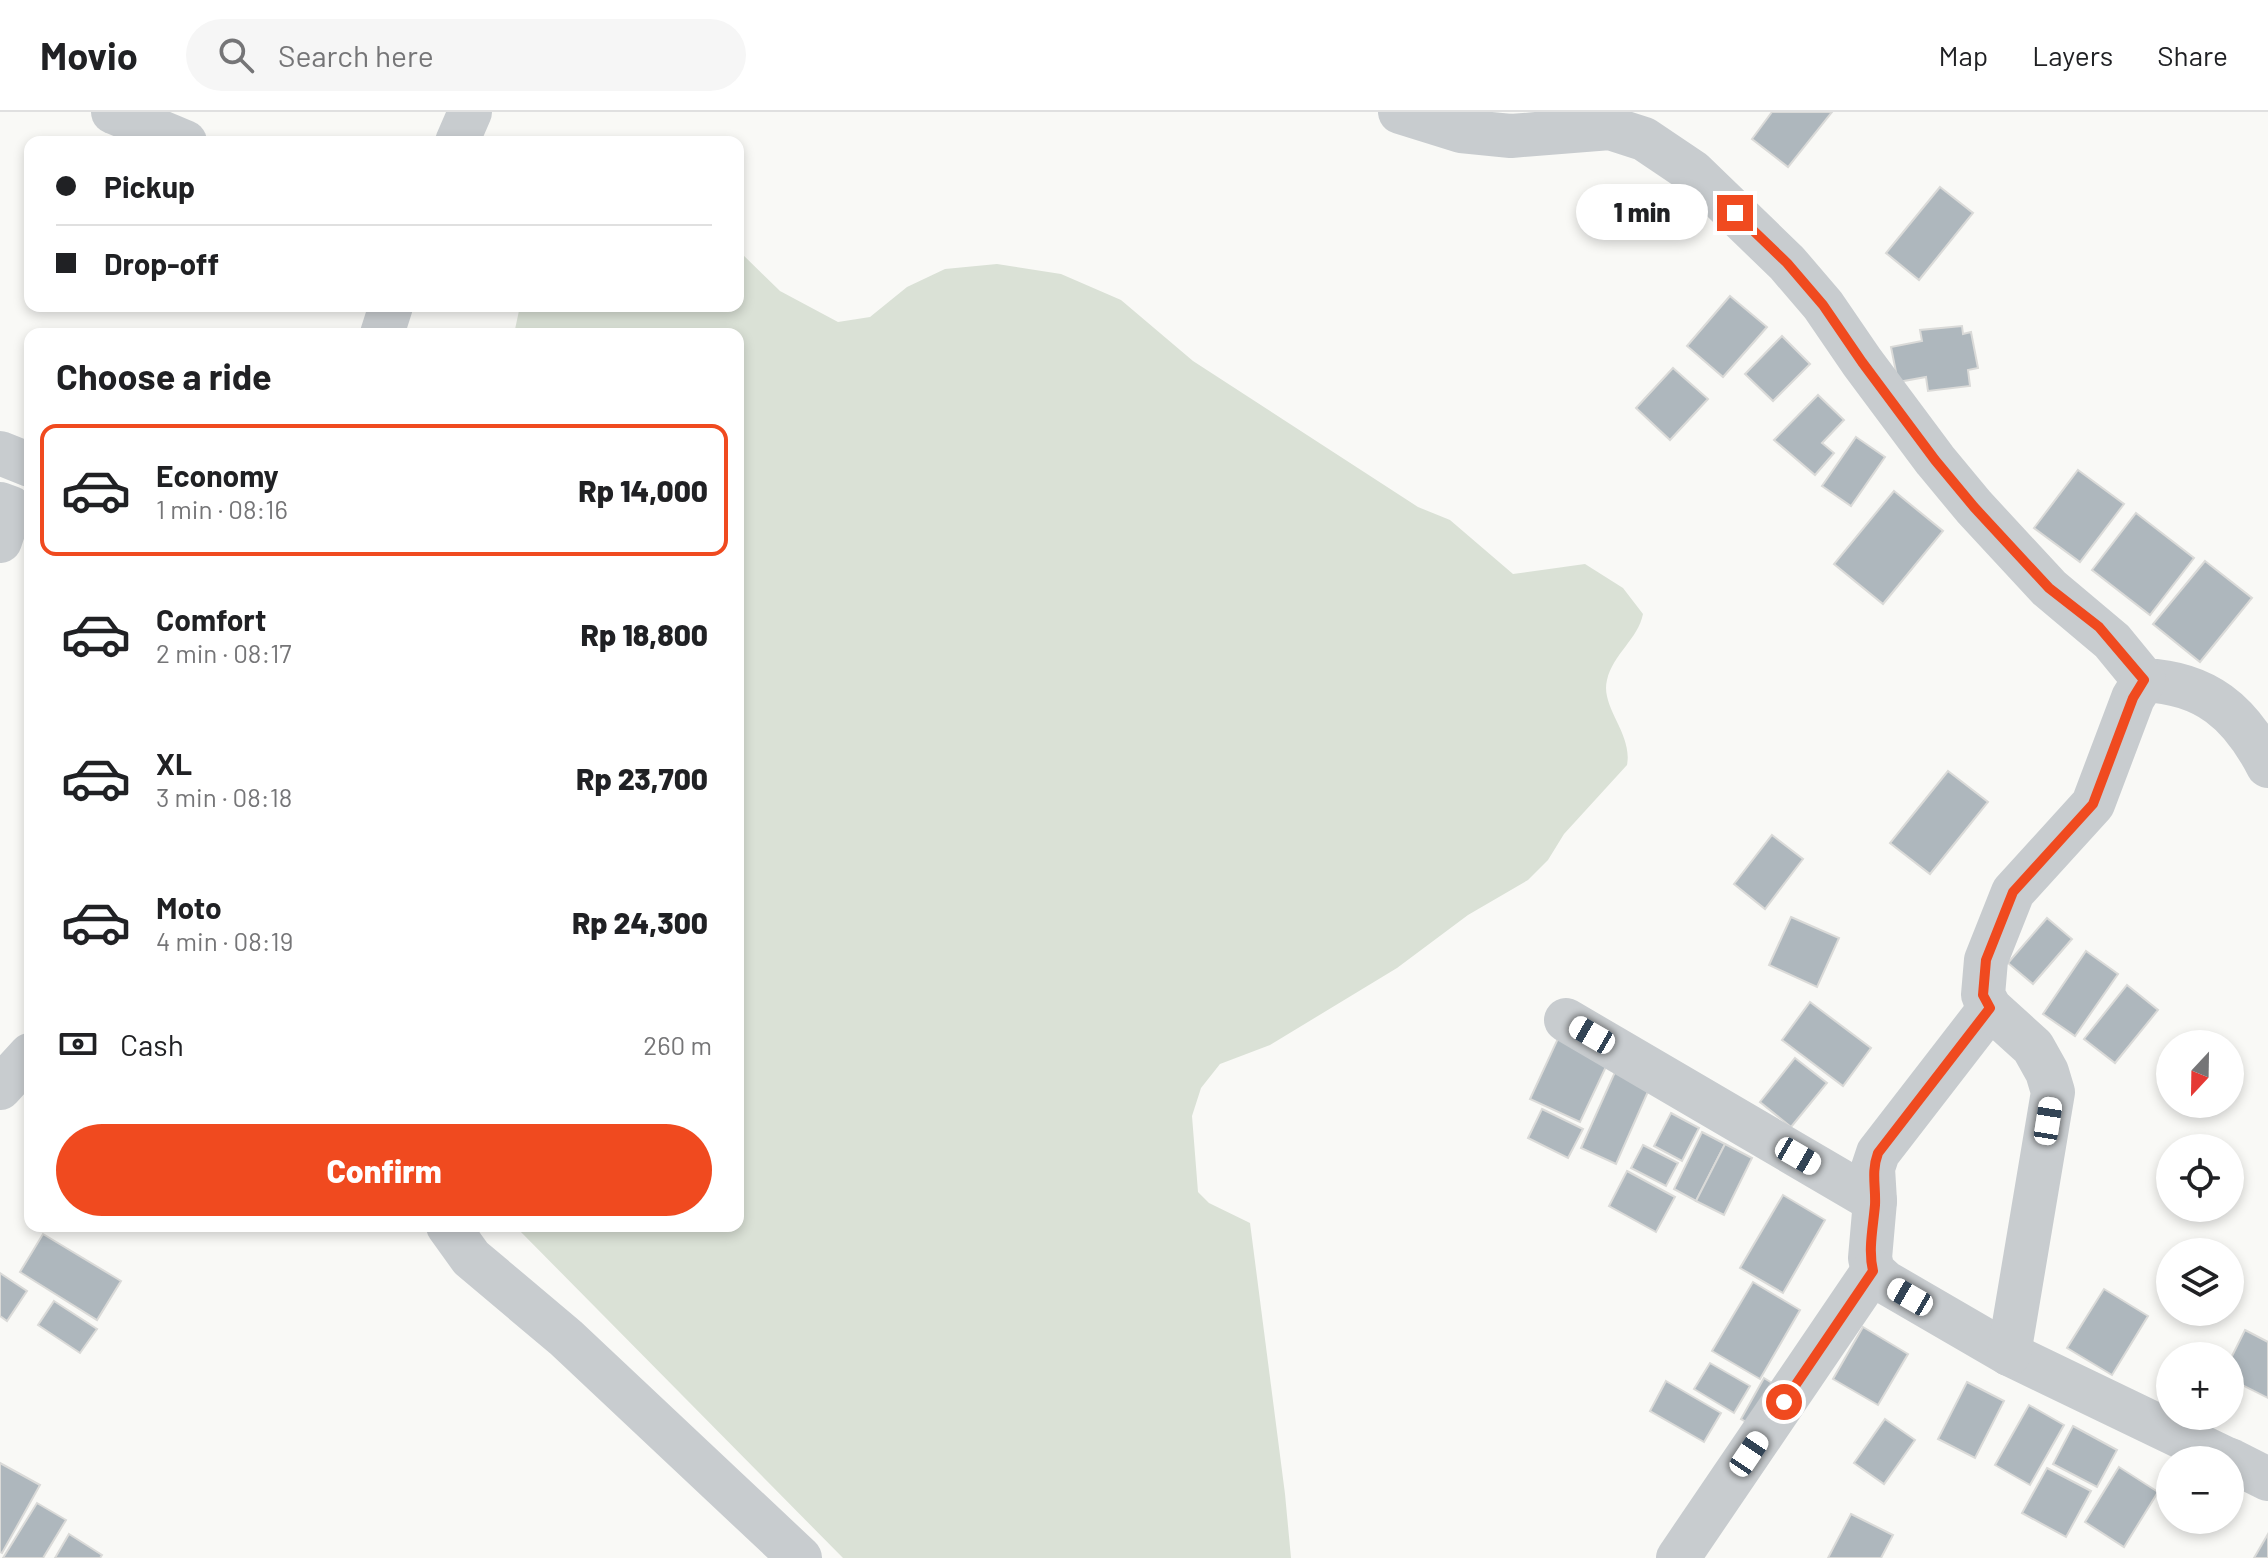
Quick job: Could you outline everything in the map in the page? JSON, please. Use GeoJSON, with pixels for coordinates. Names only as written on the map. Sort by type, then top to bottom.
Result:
{"type":"FeatureCollection","features":[{"type":"Feature","properties":{"kind":"street"},"geometry":{"type":"LineString","coordinates":[[113,112],[171,136]]}},
{"type":"Feature","properties":{"kind":"street"},"geometry":{"type":"LineString","coordinates":[[460,136],[470,112]]}},
{"type":"Feature","properties":{"kind":"street"},"geometry":{"type":"LineString","coordinates":[[1400,112],[1461,131],[1511,136],[1610,128],[1644,139],[1693,172],[1787,263],[1823,305],[1935,460],[2049,588],[2099,627],[2144,680],[2169,681],[2192,687],[2216,701],[2252,737],[2268,766]]}},
{"type":"Feature","properties":{"kind":"street"},"geometry":{"type":"LineString","coordinates":[[0,453],[24,463]]}},
{"type":"Feature","properties":{"kind":"street"},"geometry":{"type":"LineString","coordinates":[[0,504],[11,508],[0,541]]}},
{"type":"Feature","properties":{"kind":"street"},"geometry":{"type":"LineString","coordinates":[[2009,1354],[2053,1092],[2047,1072],[2033,1047],[1990,1008],[1983,995],[1986,960],[2013,892],[2093,804],[2133,698],[2144,680]]}},
{"type":"Feature","properties":{"kind":"street"},"geometry":{"type":"LineString","coordinates":[[1990,1008],[1878,1153],[1873,1168],[1875,1201],[1870,1258],[1873,1271],[1885,1282],[2009,1354],[2201,1446]]}},
{"type":"Feature","properties":{"kind":"street"},"geometry":{"type":"LineString","coordinates":[[1566,1020],[1875,1201]]}},
{"type":"Feature","properties":{"kind":"street"},"geometry":{"type":"LineString","coordinates":[[0,1088],[24,1062]]}},
{"type":"Feature","properties":{"kind":"street"},"geometry":{"type":"LineString","coordinates":[[452,1232],[471,1258],[566,1338],[800,1558]]}},
{"type":"Feature","properties":{"kind":"street"},"geometry":{"type":"LineString","coordinates":[[1678,1558],[1873,1271]]}},
{"type":"Feature","properties":{"kind":"street"},"geometry":{"type":"LineString","coordinates":[[2244,1467],[2268,1479]]}},
{"type":"Feature","properties":{"kind":"shaded area"},"geometry":{"type":"Polygon","coordinates":[[[744,256],[780,291],[838,322],[870,317],[907,287],[945,269],[997,264],[1061,274],[1121,300],[1193,361],[1418,507],[1450,520],[1513,574],[1585,564],[1623,588],[1643,614],[1636,631],[1614,662],[1607,680],[1608,700],[1625,742],[1627,765],[1564,834],[1548,860],[1528,880],[1468,915],[1397,968],[1270,1045],[1220,1064],[1201,1088],[1192,1116],[1198,1192],[1209,1203],[1250,1223],[1291,1558],[843,1558],[521,1232],[744,1232],[744,328],[515,328],[519,312],[744,312],[744,256]]]}},
{"type":"Feature","properties":{"kind":"building"},"geometry":{"type":"Polygon","coordinates":[[[1772,112],[1832,112],[1788,167],[1752,139],[1772,112]]]}},
{"type":"Feature","properties":{"kind":"building"},"geometry":{"type":"Polygon","coordinates":[[[1940,187],[1973,213],[1919,280],[1886,253],[1940,187]]]}},
{"type":"Feature","properties":{"kind":"building"},"geometry":{"type":"Polygon","coordinates":[[[1730,296],[1767,327],[1723,377],[1687,346],[1730,296]]]}},
{"type":"Feature","properties":{"kind":"building"},"geometry":{"type":"Polygon","coordinates":[[[1962,326],[1963,334],[1971,332],[1978,368],[1968,370],[1970,386],[1928,391],[1926,377],[1898,382],[1891,347],[1922,341],[1920,330],[1962,326]]]}},
{"type":"Feature","properties":{"kind":"building"},"geometry":{"type":"Polygon","coordinates":[[[1782,336],[1810,364],[1773,401],[1745,374],[1782,336]]]}},
{"type":"Feature","properties":{"kind":"building"},"geometry":{"type":"Polygon","coordinates":[[[1673,368],[1708,399],[1670,440],[1636,408],[1673,368]]]}},
{"type":"Feature","properties":{"kind":"building"},"geometry":{"type":"Polygon","coordinates":[[[1818,395],[1844,420],[1822,443],[1834,453],[1815,475],[1774,440],[1818,395]]]}},
{"type":"Feature","properties":{"kind":"building"},"geometry":{"type":"Polygon","coordinates":[[[1856,437],[1885,457],[1851,506],[1822,486],[1856,437]]]}},
{"type":"Feature","properties":{"kind":"building"},"geometry":{"type":"Polygon","coordinates":[[[2078,470],[2124,504],[2080,562],[2034,528],[2078,470]]]}},
{"type":"Feature","properties":{"kind":"building"},"geometry":{"type":"Polygon","coordinates":[[[1894,491],[1943,531],[1883,604],[1834,564],[1894,491]]]}},
{"type":"Feature","properties":{"kind":"building"},"geometry":{"type":"Polygon","coordinates":[[[2136,513],[2194,558],[2150,615],[2092,570],[2136,513]]]}},
{"type":"Feature","properties":{"kind":"building"},"geometry":{"type":"Polygon","coordinates":[[[2205,561],[2252,598],[2200,662],[2153,624],[2205,561]]]}},
{"type":"Feature","properties":{"kind":"building"},"geometry":{"type":"Polygon","coordinates":[[[1948,771],[1988,802],[1930,874],[1890,843],[1948,771]]]}},
{"type":"Feature","properties":{"kind":"building"},"geometry":{"type":"Polygon","coordinates":[[[1772,835],[1803,859],[1765,909],[1734,884],[1772,835]]]}},
{"type":"Feature","properties":{"kind":"building"},"geometry":{"type":"Polygon","coordinates":[[[1791,917],[1839,938],[1817,987],[1769,965],[1791,917]]]}},
{"type":"Feature","properties":{"kind":"building"},"geometry":{"type":"Polygon","coordinates":[[[2047,918],[2072,939],[2033,984],[2008,963],[2047,918]]]}},
{"type":"Feature","properties":{"kind":"building"},"geometry":{"type":"Polygon","coordinates":[[[2086,951],[2118,974],[2075,1036],[2043,1014],[2086,951]]]}},
{"type":"Feature","properties":{"kind":"building"},"geometry":{"type":"Polygon","coordinates":[[[2127,985],[2158,1010],[2115,1063],[2084,1039],[2127,985]]]}},
{"type":"Feature","properties":{"kind":"building"},"geometry":{"type":"Polygon","coordinates":[[[1810,1002],[1871,1048],[1843,1086],[1782,1040],[1810,1002]]]}},
{"type":"Feature","properties":{"kind":"building"},"geometry":{"type":"Polygon","coordinates":[[[1561,1032],[1611,1056],[1580,1122],[1530,1099],[1561,1032]]]}},
{"type":"Feature","properties":{"kind":"building"},"geometry":{"type":"Polygon","coordinates":[[[1795,1058],[1827,1083],[1791,1127],[1760,1102],[1795,1058]]]}},
{"type":"Feature","properties":{"kind":"building"},"geometry":{"type":"Polygon","coordinates":[[[1615,1072],[1650,1087],[1616,1164],[1581,1148],[1615,1072]]]}},
{"type":"Feature","properties":{"kind":"building"},"geometry":{"type":"Polygon","coordinates":[[[1542,1109],[1583,1129],[1568,1158],[1528,1138],[1542,1109]]]}},
{"type":"Feature","properties":{"kind":"building"},"geometry":{"type":"Polygon","coordinates":[[[1671,1113],[1699,1128],[1682,1161],[1654,1146],[1671,1113]]]}},
{"type":"Feature","properties":{"kind":"building"},"geometry":{"type":"Polygon","coordinates":[[[1702,1132],[1725,1144],[1696,1201],[1674,1189],[1702,1132]]]}},
{"type":"Feature","properties":{"kind":"building"},"geometry":{"type":"Polygon","coordinates":[[[1725,1144],[1752,1158],[1724,1215],[1696,1201],[1725,1144]]]}},
{"type":"Feature","properties":{"kind":"building"},"geometry":{"type":"Polygon","coordinates":[[[1643,1145],[1678,1163],[1666,1186],[1631,1168],[1643,1145]]]}},
{"type":"Feature","properties":{"kind":"building"},"geometry":{"type":"Polygon","coordinates":[[[1627,1171],[1675,1197],[1656,1232],[1609,1206],[1627,1171]]]}},
{"type":"Feature","properties":{"kind":"building"},"geometry":{"type":"Polygon","coordinates":[[[1783,1195],[1825,1220],[1783,1293],[1740,1268],[1783,1195]]]}},
{"type":"Feature","properties":{"kind":"building"},"geometry":{"type":"Polygon","coordinates":[[[43,1234],[121,1281],[97,1320],[20,1272],[43,1234]]]}},
{"type":"Feature","properties":{"kind":"building"},"geometry":{"type":"Polygon","coordinates":[[[0,1273],[27,1291],[7,1321],[0,1316],[0,1273]]]}},
{"type":"Feature","properties":{"kind":"building"},"geometry":{"type":"Polygon","coordinates":[[[1753,1282],[1800,1310],[1760,1379],[1712,1351],[1753,1282]]]}},
{"type":"Feature","properties":{"kind":"building"},"geometry":{"type":"Polygon","coordinates":[[[2104,1289],[2148,1316],[2112,1375],[2067,1348],[2104,1289]]]}},
{"type":"Feature","properties":{"kind":"building"},"geometry":{"type":"Polygon","coordinates":[[[54,1301],[97,1329],[80,1353],[38,1325],[54,1301]]]}},
{"type":"Feature","properties":{"kind":"building"},"geometry":{"type":"Polygon","coordinates":[[[1863,1327],[1908,1354],[1878,1405],[1833,1379],[1863,1327]]]}},
{"type":"Feature","properties":{"kind":"building"},"geometry":{"type":"Polygon","coordinates":[[[2245,1330],[2268,1342],[2268,1398],[2244,1386],[2244,1342],[2239,1342],[2245,1330]]]}},
{"type":"Feature","properties":{"kind":"building"},"geometry":{"type":"Polygon","coordinates":[[[1710,1363],[1750,1386],[1734,1413],[1694,1389],[1710,1363]]]}},
{"type":"Feature","properties":{"kind":"building"},"geometry":{"type":"Polygon","coordinates":[[[1764,1378],[1785,1391],[1762,1431],[1741,1419],[1764,1378]]]}},
{"type":"Feature","properties":{"kind":"building"},"geometry":{"type":"Polygon","coordinates":[[[1666,1381],[1721,1413],[1704,1442],[1650,1411],[1666,1381]]]}},
{"type":"Feature","properties":{"kind":"building"},"geometry":{"type":"Polygon","coordinates":[[[1967,1382],[2004,1401],[1975,1458],[1938,1439],[1967,1382]]]}},
{"type":"Feature","properties":{"kind":"building"},"geometry":{"type":"Polygon","coordinates":[[[2029,1405],[2064,1425],[2030,1485],[1995,1465],[2029,1405]]]}},
{"type":"Feature","properties":{"kind":"building"},"geometry":{"type":"Polygon","coordinates":[[[1885,1419],[1915,1440],[1884,1484],[1854,1463],[1885,1419]]]}},
{"type":"Feature","properties":{"kind":"building"},"geometry":{"type":"Polygon","coordinates":[[[2073,1426],[2117,1450],[2097,1487],[2053,1464],[2073,1426]]]}},
{"type":"Feature","properties":{"kind":"building"},"geometry":{"type":"Polygon","coordinates":[[[0,1463],[40,1485],[2,1553],[0,1552],[0,1463]]]}},
{"type":"Feature","properties":{"kind":"building"},"geometry":{"type":"Polygon","coordinates":[[[2119,1467],[2156,1491],[2124,1547],[2085,1522],[2119,1467]]]}},
{"type":"Feature","properties":{"kind":"building"},"geometry":{"type":"Polygon","coordinates":[[[2047,1468],[2091,1491],[2066,1537],[2022,1513],[2047,1468]]]}},
{"type":"Feature","properties":{"kind":"building"},"geometry":{"type":"Polygon","coordinates":[[[37,1503],[66,1520],[43,1558],[3,1558],[37,1503]]]}},
{"type":"Feature","properties":{"kind":"building"},"geometry":{"type":"Polygon","coordinates":[[[1851,1514],[1893,1535],[1881,1558],[1828,1558],[1851,1514]]]}},
{"type":"Feature","properties":{"kind":"building"},"geometry":{"type":"Polygon","coordinates":[[[69,1534],[102,1555],[100,1558],[55,1558],[69,1534]]]}},
{"type":"Feature","properties":{"kind":"building"},"geometry":{"type":"Polygon","coordinates":[[[2268,1534],[2268,1558],[2254,1558],[2268,1534]]]}},
{"type":"Feature","properties":{"kind":"route"},"geometry":{"type":"LineString","coordinates":[[1735,213],[1787,263],[1823,305],[1935,460],[1974,507],[2049,588],[2099,627],[2144,680],[2133,698],[2093,804],[2013,892],[1986,960],[1983,995],[1990,1008],[1878,1153],[1873,1168],[1875,1201],[1870,1258],[1873,1271],[1784,1402]]}}]}
